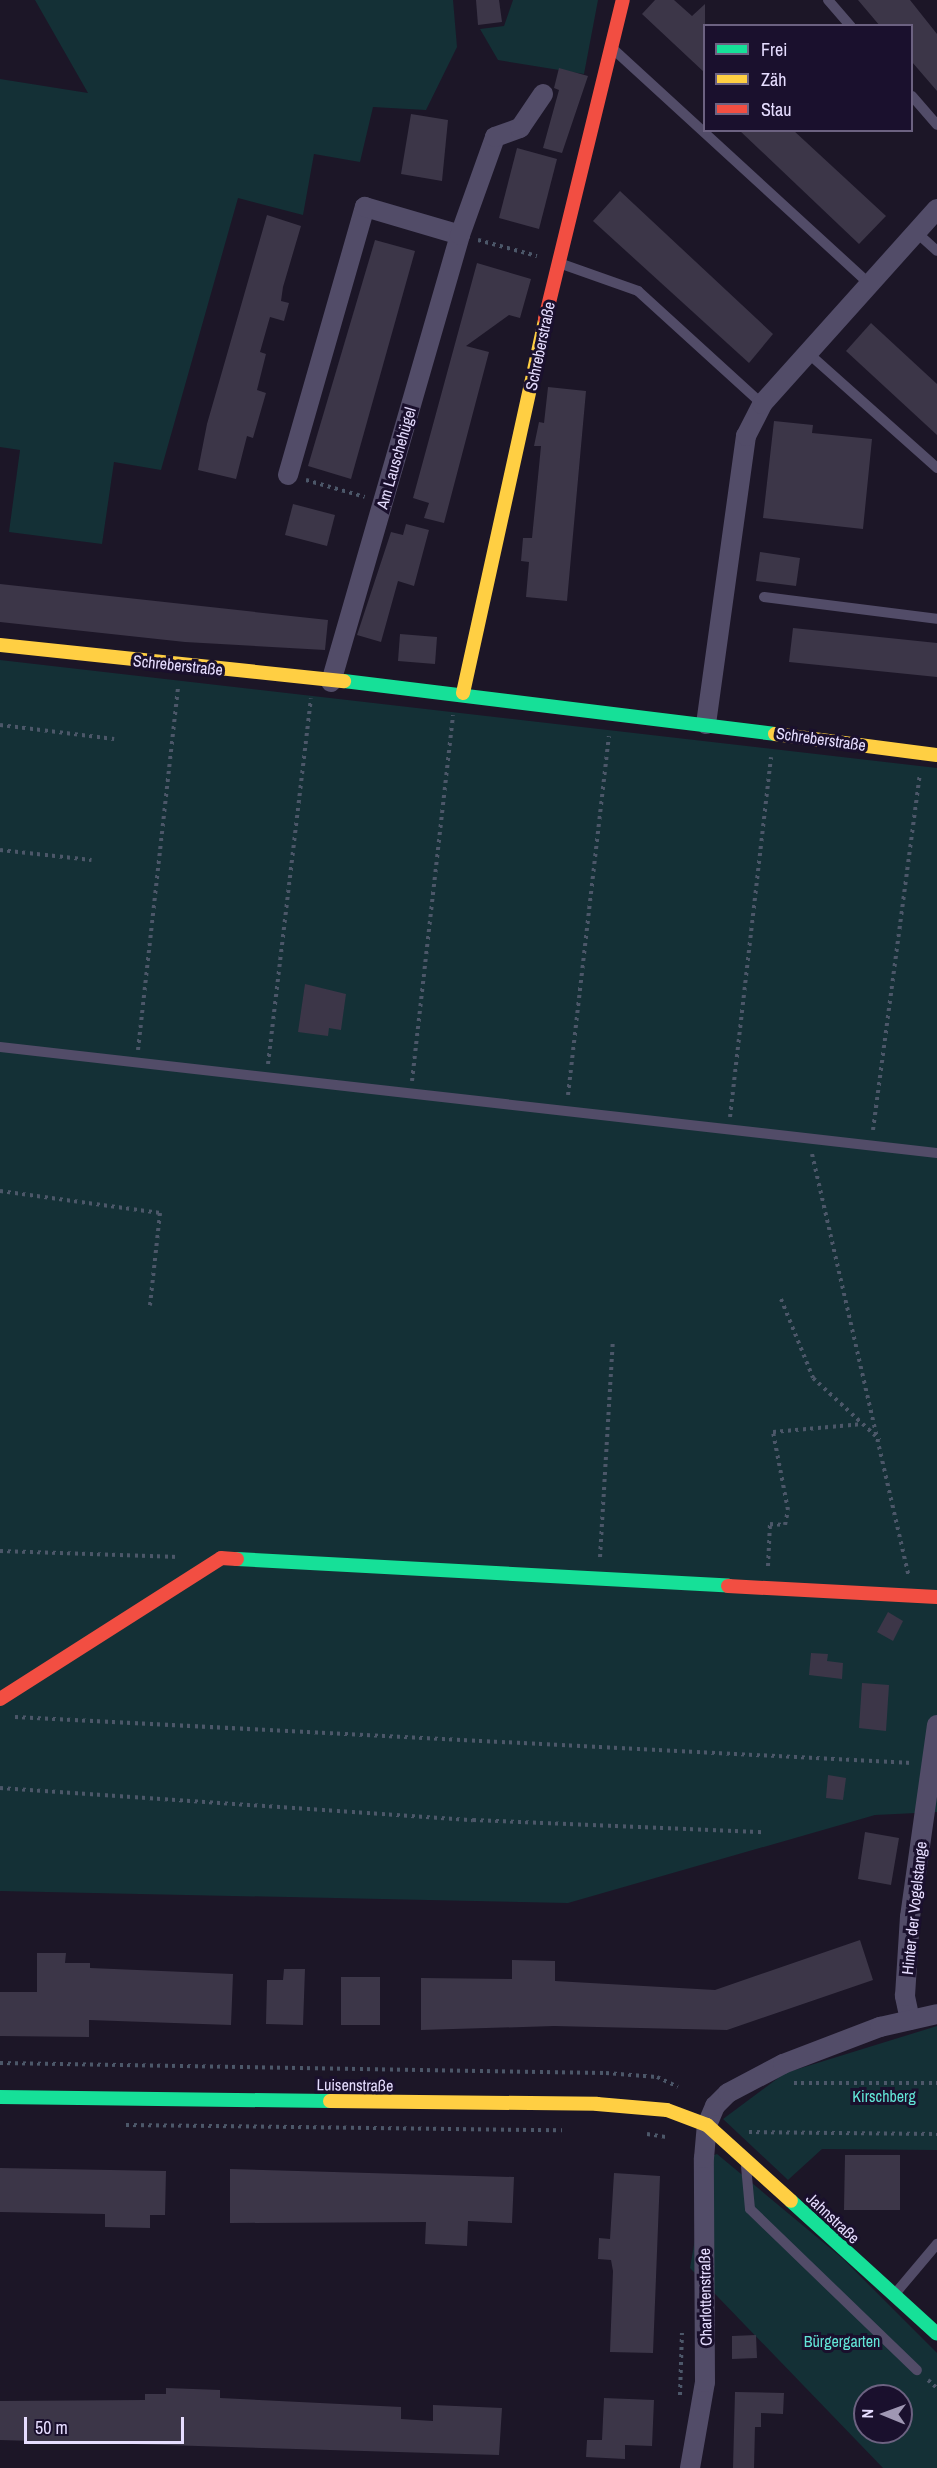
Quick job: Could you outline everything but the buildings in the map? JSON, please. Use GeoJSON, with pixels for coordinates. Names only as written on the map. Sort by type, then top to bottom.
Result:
{"type":"FeatureCollection","features":[{"type":"Feature","properties":{"kind":"street","name":"Schreberstraße"},"geometry":{"type":"LineString","coordinates":[[459,693],[558,262],[623,0]]}},
{"type":"Feature","properties":{"kind":"street","name":"Am Lauschehügel"},"geometry":{"type":"LineString","coordinates":[[322,681],[383,502],[460,235],[495,137],[520,128],[543,94]]}},
{"type":"Feature","properties":{"kind":"street"},"geometry":{"type":"LineString","coordinates":[[288,475],[365,207],[460,235]]}},
{"type":"Feature","properties":{"kind":"street"},"geometry":{"type":"LineString","coordinates":[[706,724],[746,436],[762,404],[937,209]]}},
{"type":"Feature","properties":{"kind":"street","name":"Schreberstraße"},"geometry":{"type":"LineString","coordinates":[[0,645],[322,681],[459,693],[930,754]]}},
{"type":"Feature","properties":{"kind":"street"},"geometry":{"type":"LineString","coordinates":[[0,1699],[221,1558],[937,1597]]}},
{"type":"Feature","properties":{"kind":"street","name":"Hinter der Vogelstange"},"geometry":{"type":"LineString","coordinates":[[910,2020],[905,1996],[910,1917],[937,1725]]}},
{"type":"Feature","properties":{"kind":"street"},"geometry":{"type":"LineString","coordinates":[[711,2129],[728,2093],[748,2081],[824,2047],[910,2020],[937,2014]]}},
{"type":"Feature","properties":{"kind":"street","name":"Luisenstraße"},"geometry":{"type":"LineString","coordinates":[[0,2097],[597,2104],[667,2110],[711,2129]]}},
{"type":"Feature","properties":{"kind":"street","name":"Jahnstraße"},"geometry":{"type":"LineString","coordinates":[[711,2129],[937,2334]]}},
{"type":"Feature","properties":{"kind":"street","name":"Charlottenstraße"},"geometry":{"type":"LineString","coordinates":[[690,2468],[707,2358],[703,2185],[711,2129]]}},
{"type":"Feature","properties":{"kind":"lane"},"geometry":{"type":"LineString","coordinates":[[828,0],[848,24]]}},
{"type":"Feature","properties":{"kind":"lane"},"geometry":{"type":"LineString","coordinates":[[610,46],[703,131]]}},
{"type":"Feature","properties":{"kind":"lane"},"geometry":{"type":"LineString","coordinates":[[913,97],[937,125]]}},
{"type":"Feature","properties":{"kind":"lane"},"geometry":{"type":"LineString","coordinates":[[704,132],[870,284]]}},
{"type":"Feature","properties":{"kind":"lane"},"geometry":{"type":"LineString","coordinates":[[916,232],[937,251]]}},
{"type":"Feature","properties":{"kind":"lane"},"geometry":{"type":"LineString","coordinates":[[558,262],[638,291],[762,404]]}},
{"type":"Feature","properties":{"kind":"lane"},"geometry":{"type":"LineString","coordinates":[[808,352],[937,468]]}},
{"type":"Feature","properties":{"kind":"lane"},"geometry":{"type":"LineString","coordinates":[[764,597],[937,619]]}},
{"type":"Feature","properties":{"kind":"lane"},"geometry":{"type":"LineString","coordinates":[[0,1047],[937,1153]]}},
{"type":"Feature","properties":{"kind":"lane"},"geometry":{"type":"LineString","coordinates":[[745,2160],[750,2209],[917,2370]]}},
{"type":"Feature","properties":{"kind":"lane"},"geometry":{"type":"LineString","coordinates":[[893,2295],[937,2244]]}},
{"type":"Feature","properties":{"kind":"path"},"geometry":{"type":"LineString","coordinates":[[460,235],[558,262]]}},
{"type":"Feature","properties":{"kind":"path"},"geometry":{"type":"LineString","coordinates":[[288,475],[383,502]]}},
{"type":"Feature","properties":{"kind":"path"},"geometry":{"type":"LineString","coordinates":[[136,1062],[181,665]]}},
{"type":"Feature","properties":{"kind":"path"},"geometry":{"type":"LineString","coordinates":[[266,1077],[322,681]]}},
{"type":"Feature","properties":{"kind":"path"},"geometry":{"type":"LineString","coordinates":[[410,1093],[459,693]]}},
{"type":"Feature","properties":{"kind":"path"},"geometry":{"type":"LineString","coordinates":[[567,1111],[611,712]]}},
{"type":"Feature","properties":{"kind":"path"},"geometry":{"type":"LineString","coordinates":[[0,725],[114,739]]}},
{"type":"Feature","properties":{"kind":"path"},"geometry":{"type":"LineString","coordinates":[[729,1129],[774,733]]}},
{"type":"Feature","properties":{"kind":"path"},"geometry":{"type":"LineString","coordinates":[[871,1146],[930,754]]}},
{"type":"Feature","properties":{"kind":"path"},"geometry":{"type":"LineString","coordinates":[[0,850],[91,860]]}},
{"type":"Feature","properties":{"kind":"path"},"geometry":{"type":"LineString","coordinates":[[808,1138],[881,1441],[912,1595]]}},
{"type":"Feature","properties":{"kind":"path"},"geometry":{"type":"LineString","coordinates":[[0,1191],[160,1213],[150,1305]]}},
{"type":"Feature","properties":{"kind":"path"},"geometry":{"type":"LineString","coordinates":[[781,1299],[813,1378],[881,1441]]}},
{"type":"Feature","properties":{"kind":"path"},"geometry":{"type":"LineString","coordinates":[[599,1578],[613,1341]]}},
{"type":"Feature","properties":{"kind":"path"},"geometry":{"type":"LineString","coordinates":[[766,1587],[770,1524],[785,1525],[788,1510],[773,1432],[863,1424]]}},
{"type":"Feature","properties":{"kind":"path"},"geometry":{"type":"LineString","coordinates":[[0,1551],[183,1557]]}},
{"type":"Feature","properties":{"kind":"path"},"geometry":{"type":"LineString","coordinates":[[11,1717],[931,1764]]}},
{"type":"Feature","properties":{"kind":"path"},"geometry":{"type":"LineString","coordinates":[[0,1788],[473,1820],[765,1832]]}},
{"type":"Feature","properties":{"kind":"path"},"geometry":{"type":"LineString","coordinates":[[0,2063],[606,2073],[657,2077],[681,2088]]}},
{"type":"Feature","properties":{"kind":"path"},"geometry":{"type":"LineString","coordinates":[[791,2083],[937,2083]]}},
{"type":"Feature","properties":{"kind":"path"},"geometry":{"type":"LineString","coordinates":[[114,2125],[570,2130]]}},
{"type":"Feature","properties":{"kind":"path"},"geometry":{"type":"LineString","coordinates":[[711,2129],[937,2134]]}},
{"type":"Feature","properties":{"kind":"path"},"geometry":{"type":"LineString","coordinates":[[637,2133],[675,2136]]}},
{"type":"Feature","properties":{"kind":"green space"},"geometry":{"type":"Polygon","coordinates":[[[35,0],[453,0],[457,47],[426,110],[373,107],[360,162],[314,154],[303,215],[238,198],[161,470],[114,462],[102,544],[9,532],[20,450],[0,447],[0,79],[88,93],[35,0]]]}},
{"type":"Feature","properties":{"kind":"green space"},"geometry":{"type":"Polygon","coordinates":[[[513,0],[598,0],[584,74],[498,60],[480,29],[504,26],[513,0]]]}},
{"type":"Feature","properties":{"kind":"green space"},"geometry":{"type":"Polygon","coordinates":[[[0,660],[937,768],[937,1812],[875,1815],[568,1903],[0,1891],[0,660]]]}},
{"type":"Feature","properties":{"kind":"green space","name":"Kirschberg"},"geometry":{"type":"Polygon","coordinates":[[[937,2026],[937,2150],[822,2149],[788,2180],[723,2119],[785,2073],[937,2026]]]}},
{"type":"Feature","properties":{"kind":"green space","name":"Bürgergarten"},"geometry":{"type":"Polygon","coordinates":[[[717,2154],[842,2258],[937,2353],[937,2468],[883,2468],[860,2444],[913,2444],[913,2384],[853,2384],[853,2437],[690,2268],[709,2157],[717,2154]]]}},
{"type":"Feature","properties":{"kind":"traffic: fast"},"geometry":{"type":"LineString","coordinates":[[344,681],[775,734]]}},
{"type":"Feature","properties":{"kind":"traffic: fast"},"geometry":{"type":"LineString","coordinates":[[237,1559],[728,1586]]}},
{"type":"Feature","properties":{"kind":"traffic: fast"},"geometry":{"type":"LineString","coordinates":[[0,2097],[330,2101]]}},
{"type":"Feature","properties":{"kind":"traffic: fast"},"geometry":{"type":"LineString","coordinates":[[791,2201],[937,2334]]}},
{"type":"Feature","properties":{"kind":"traffic: slow"},"geometry":{"type":"LineString","coordinates":[[463,693],[545,319]]}},
{"type":"Feature","properties":{"kind":"traffic: slow"},"geometry":{"type":"LineString","coordinates":[[0,645],[344,681]]}},
{"type":"Feature","properties":{"kind":"traffic: slow"},"geometry":{"type":"LineString","coordinates":[[775,734],[937,755]]}},
{"type":"Feature","properties":{"kind":"traffic: slow"},"geometry":{"type":"LineString","coordinates":[[330,2101],[597,2104],[667,2110],[707,2125],[791,2201]]}},
{"type":"Feature","properties":{"kind":"traffic: jam"},"geometry":{"type":"LineString","coordinates":[[545,319],[623,0]]}},
{"type":"Feature","properties":{"kind":"traffic: jam"},"geometry":{"type":"LineString","coordinates":[[0,1699],[221,1558],[237,1559]]}},
{"type":"Feature","properties":{"kind":"traffic: jam"},"geometry":{"type":"LineString","coordinates":[[728,1586],[937,1597]]}}]}
